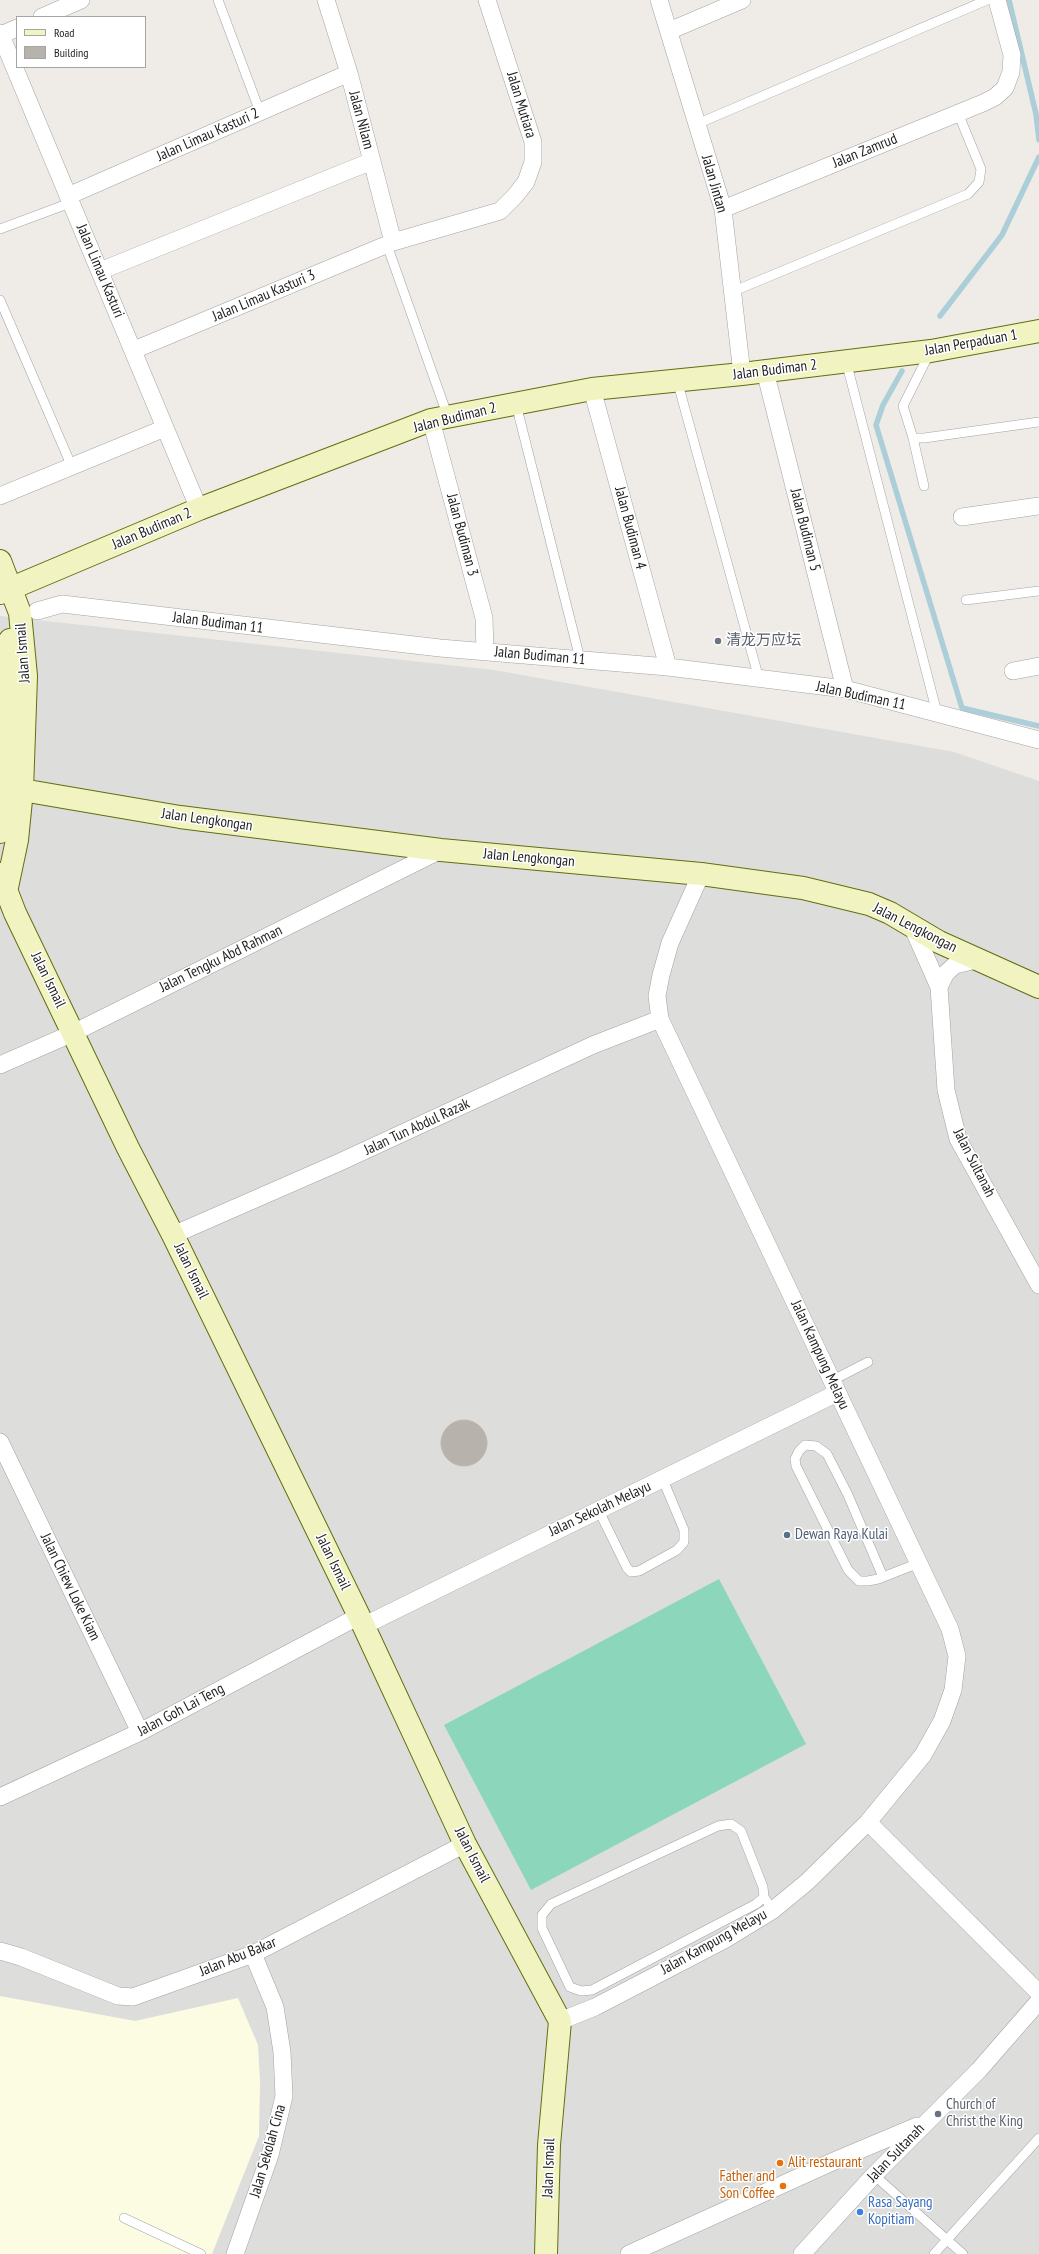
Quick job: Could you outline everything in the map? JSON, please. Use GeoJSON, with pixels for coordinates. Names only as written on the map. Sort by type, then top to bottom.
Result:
{"type":"FeatureCollection","features":[{"type":"Feature","properties":{"kind":"street"},"geometry":{"type":"LineString","coordinates":[[44,16],[81,0]]}},
{"type":"Feature","properties":{"kind":"street","name":"Jalan Nilam"},"geometry":{"type":"LineString","coordinates":[[326,0],[349,73],[372,161],[390,243]]}},
{"type":"Feature","properties":{"kind":"street","name":"Jalan Mutiara"},"geometry":{"type":"LineString","coordinates":[[390,243],[500,211],[516,196],[526,182],[533,162],[533,142],[487,0]]}},
{"type":"Feature","properties":{"kind":"street","name":"Jalan Jintan"},"geometry":{"type":"LineString","coordinates":[[659,0],[723,209],[734,290],[742,374]]}},
{"type":"Feature","properties":{"kind":"street"},"geometry":{"type":"LineString","coordinates":[[669,31],[742,0]]}},
{"type":"Feature","properties":{"kind":"street","name":"Jalan Zamrud"},"geometry":{"type":"LineString","coordinates":[[723,209],[983,103],[1004,88],[1011,72],[1012,55],[997,0]]}},
{"type":"Feature","properties":{"kind":"street"},"geometry":{"type":"LineString","coordinates":[[0,34],[16,28]]}},
{"type":"Feature","properties":{"kind":"street","name":"Jalan Limau Kasturi"},"geometry":{"type":"LineString","coordinates":[[0,34],[69,200],[134,350],[199,508]]}},
{"type":"Feature","properties":{"kind":"street","name":"Jalan Limau Kasturi 2"},"geometry":{"type":"LineString","coordinates":[[69,200],[260,112],[349,73]]}},
{"type":"Feature","properties":{"kind":"street"},"geometry":{"type":"LineString","coordinates":[[100,272],[372,161]]}},
{"type":"Feature","properties":{"kind":"street","name":"Jalan Limau Kasturi 3"},"geometry":{"type":"LineString","coordinates":[[134,350],[390,243]]}},
{"type":"Feature","properties":{"kind":"street","name":"Jalan Perpaduan 1"},"geometry":{"type":"LineString","coordinates":[[903,354],[930,351],[1039,331]]}},
{"type":"Feature","properties":{"kind":"street","name":"Jalan Budiman 2"},"geometry":{"type":"LineString","coordinates":[[4,592],[199,508],[440,419],[592,389],[742,374],[764,370],[903,354]]}},
{"type":"Feature","properties":{"kind":"street","name":"Jalan Budiman 5"},"geometry":{"type":"LineString","coordinates":[[764,370],[845,689]]}},
{"type":"Feature","properties":{"kind":"street","name":"Jalan Budiman 4"},"geometry":{"type":"LineString","coordinates":[[592,389],[668,667]]}},
{"type":"Feature","properties":{"kind":"street","name":"Jalan Budiman 3"},"geometry":{"type":"LineString","coordinates":[[440,419],[484,618],[485,651]]}},
{"type":"Feature","properties":{"kind":"street"},"geometry":{"type":"LineString","coordinates":[[1,493],[72,467],[165,428]]}},
{"type":"Feature","properties":{"kind":"street"},"geometry":{"type":"LineString","coordinates":[[962,517],[1039,506]]}},
{"type":"Feature","properties":{"kind":"street","name":"Jalan Ismail"},"geometry":{"type":"LineString","coordinates":[[0,561],[4,592],[20,613],[26,676],[9,790],[0,832]]}},
{"type":"Feature","properties":{"kind":"street","name":"Jalan Budiman 11"},"geometry":{"type":"LineString","coordinates":[[36,611],[62,604],[287,632],[440,648],[668,667],[845,689],[1039,740]]}},
{"type":"Feature","properties":{"kind":"street"},"geometry":{"type":"LineString","coordinates":[[1013,671],[1039,666]]}},
{"type":"Feature","properties":{"kind":"street","name":"Jalan Ismail"},"geometry":{"type":"LineString","coordinates":[[9,790],[17,840],[3,883],[128,1148],[173,1235],[361,1621],[466,1844],[560,2021],[549,2145],[546,2254]]}},
{"type":"Feature","properties":{"kind":"street","name":"Jalan Lengkongan"},"geometry":{"type":"LineString","coordinates":[[9,790],[180,817],[441,850],[701,874],[803,888],[869,904],[939,942],[980,959],[1039,988]]}},
{"type":"Feature","properties":{"kind":"street","name":"Jalan Tengku Abd Rahman"},"geometry":{"type":"LineString","coordinates":[[0,1065],[74,1033],[441,850]]}},
{"type":"Feature","properties":{"kind":"street","name":"Jalan Kampung Melayu"},"geometry":{"type":"LineString","coordinates":[[560,2021],[595,2007],[724,1940],[769,1903],[807,1882],[868,1822],[923,1755],[942,1721],[953,1690],[957,1656],[950,1629],[660,1019],[657,996],[670,943],[701,874]]}},
{"type":"Feature","properties":{"kind":"street","name":"Jalan Sultanah"},"geometry":{"type":"LineString","coordinates":[[912,926],[939,987],[946,1090],[958,1139],[1039,1285]]}},
{"type":"Feature","properties":{"kind":"street"},"geometry":{"type":"LineString","coordinates":[[939,987],[946,973],[955,965],[980,959]]}},
{"type":"Feature","properties":{"kind":"street","name":"Jalan Tun Abdul Razak"},"geometry":{"type":"LineString","coordinates":[[173,1235],[340,1162],[593,1045],[660,1019]]}},
{"type":"Feature","properties":{"kind":"street","name":"Jalan Sekolah Melayu"},"geometry":{"type":"LineString","coordinates":[[361,1621],[662,1480],[835,1386]]}},
{"type":"Feature","properties":{"kind":"street","name":"Jalan Chiew Loke Kiam"},"geometry":{"type":"LineString","coordinates":[[0,1442],[140,1732]]}},
{"type":"Feature","properties":{"kind":"street","name":"Jalan Goh Lai Teng"},"geometry":{"type":"LineString","coordinates":[[0,1797],[140,1732],[361,1621]]}},
{"type":"Feature","properties":{"kind":"street"},"geometry":{"type":"LineString","coordinates":[[868,1822],[1039,1993]]}},
{"type":"Feature","properties":{"kind":"street","name":"Jalan Abu Bakar"},"geometry":{"type":"LineString","coordinates":[[0,1951],[21,1957],[118,1996],[133,1996],[253,1954],[466,1844]]}},
{"type":"Feature","properties":{"kind":"street","name":"Jalan Sekolah Cina"},"geometry":{"type":"LineString","coordinates":[[235,2254],[270,2155],[284,2096],[282,2052],[275,2007],[253,1954]]}},
{"type":"Feature","properties":{"kind":"street","name":"Jalan Sultanah"},"geometry":{"type":"LineString","coordinates":[[802,2254],[924,2123],[979,2070],[1039,2001]]}},
{"type":"Feature","properties":{"kind":"street"},"geometry":{"type":"LineString","coordinates":[[629,2254],[841,2158],[924,2123]]}},
{"type":"Feature","properties":{"kind":"lane"},"geometry":{"type":"LineString","coordinates":[[218,0],[260,112]]}},
{"type":"Feature","properties":{"kind":"lane"},"geometry":{"type":"LineString","coordinates":[[697,124],[986,0]]}},
{"type":"Feature","properties":{"kind":"lane"},"geometry":{"type":"LineString","coordinates":[[734,290],[968,194],[980,182],[980,169],[958,113]]}},
{"type":"Feature","properties":{"kind":"lane"},"geometry":{"type":"LineString","coordinates":[[0,229],[69,200]]}},
{"type":"Feature","properties":{"kind":"lane"},"geometry":{"type":"LineString","coordinates":[[390,243],[440,419]]}},
{"type":"Feature","properties":{"kind":"lane"},"geometry":{"type":"LineString","coordinates":[[0,300],[72,467]]}},
{"type":"Feature","properties":{"kind":"lane"},"geometry":{"type":"LineString","coordinates":[[924,486],[913,438],[903,406],[930,351]]}},
{"type":"Feature","properties":{"kind":"lane"},"geometry":{"type":"LineString","coordinates":[[846,361],[937,713]]}},
{"type":"Feature","properties":{"kind":"lane"},"geometry":{"type":"LineString","coordinates":[[677,380],[759,679]]}},
{"type":"Feature","properties":{"kind":"lane"},"geometry":{"type":"LineString","coordinates":[[516,404],[580,659]]}},
{"type":"Feature","properties":{"kind":"lane"},"geometry":{"type":"LineString","coordinates":[[913,438],[924,438],[1039,422]]}},
{"type":"Feature","properties":{"kind":"lane"},"geometry":{"type":"LineString","coordinates":[[966,600],[1039,591]]}},
{"type":"Feature","properties":{"kind":"lane"},"geometry":{"type":"LineString","coordinates":[[835,1386],[868,1362]]}},
{"type":"Feature","properties":{"kind":"lane"},"geometry":{"type":"LineString","coordinates":[[883,1577],[848,1495],[828,1454],[816,1446],[805,1445],[799,1451],[795,1459],[796,1466],[848,1570],[859,1580],[868,1582],[883,1577],[919,1563]]}},
{"type":"Feature","properties":{"kind":"lane"},"geometry":{"type":"LineString","coordinates":[[598,1509],[627,1568],[632,1572],[639,1571],[677,1550],[684,1542],[684,1530],[662,1480]]}},
{"type":"Feature","properties":{"kind":"lane"},"geometry":{"type":"LineString","coordinates":[[731,1824],[741,1831],[769,1903],[756,1904],[592,1990],[581,1991],[570,1987],[542,1928],[542,1914],[551,1904],[718,1826],[731,1824]]}},
{"type":"Feature","properties":{"kind":"lane"},"geometry":{"type":"LineString","coordinates":[[934,2254],[1039,2138]]}},
{"type":"Feature","properties":{"kind":"lane"},"geometry":{"type":"LineString","coordinates":[[874,2175],[963,2254]]}},
{"type":"Feature","properties":{"kind":"lane"},"geometry":{"type":"LineString","coordinates":[[124,2218],[201,2254]]}},
{"type":"Feature","properties":{"kind":"shaded area"},"geometry":{"type":"Polygon","coordinates":[[[0,616],[494,670],[954,752],[1039,781],[1039,2254],[0,2254],[0,616]]]}},
{"type":"Feature","properties":{"kind":"shaded area"},"geometry":{"type":"Polygon","coordinates":[[[0,1996],[135,2021],[238,1998],[258,2045],[260,2081],[259,2136],[212,2254],[0,2254],[0,1996]]]}},
{"type":"Feature","properties":{"kind":"green space"},"geometry":{"type":"Polygon","coordinates":[[[719,1579],[806,1744],[531,1890],[444,1725],[719,1579]]]}},
{"type":"Feature","properties":{"kind":"building"},"geometry":{"type":"Polygon","coordinates":[[[464,1420],[477,1424],[483,1430],[487,1443],[483,1456],[477,1462],[464,1466],[451,1462],[445,1456],[441,1443],[445,1430],[451,1424],[464,1420]]]}},
{"type":"Feature","properties":{"kind":"waterway"},"geometry":{"type":"LineString","coordinates":[[1009,0],[1036,114],[1039,140]]}},
{"type":"Feature","properties":{"kind":"waterway"},"geometry":{"type":"LineString","coordinates":[[940,316],[1002,235],[1039,157]]}},
{"type":"Feature","properties":{"kind":"waterway"},"geometry":{"type":"LineString","coordinates":[[902,371],[883,405],[876,425],[962,708],[1039,726]]}},
{"type":"Feature","properties":{"kind":"place","name":"清龙万应坛"},"geometry":{"type":"Point","coordinates":[718,641]}},
{"type":"Feature","properties":{"kind":"place","name":"Dewan Raya Kulai"},"geometry":{"type":"Point","coordinates":[787,1535]}},
{"type":"Feature","properties":{"kind":"place","name":"Church of Christ the King"},"geometry":{"type":"Point","coordinates":[938,2114]}},
{"type":"Feature","properties":{"kind":"place","name":"Alit restaurant"},"geometry":{"type":"Point","coordinates":[780,2163]}},
{"type":"Feature","properties":{"kind":"place","name":"Father and Son Coffee"},"geometry":{"type":"Point","coordinates":[783,2186]}},
{"type":"Feature","properties":{"kind":"place","name":"Rasa Sayang Kopitiam"},"geometry":{"type":"Point","coordinates":[860,2212]}}]}
